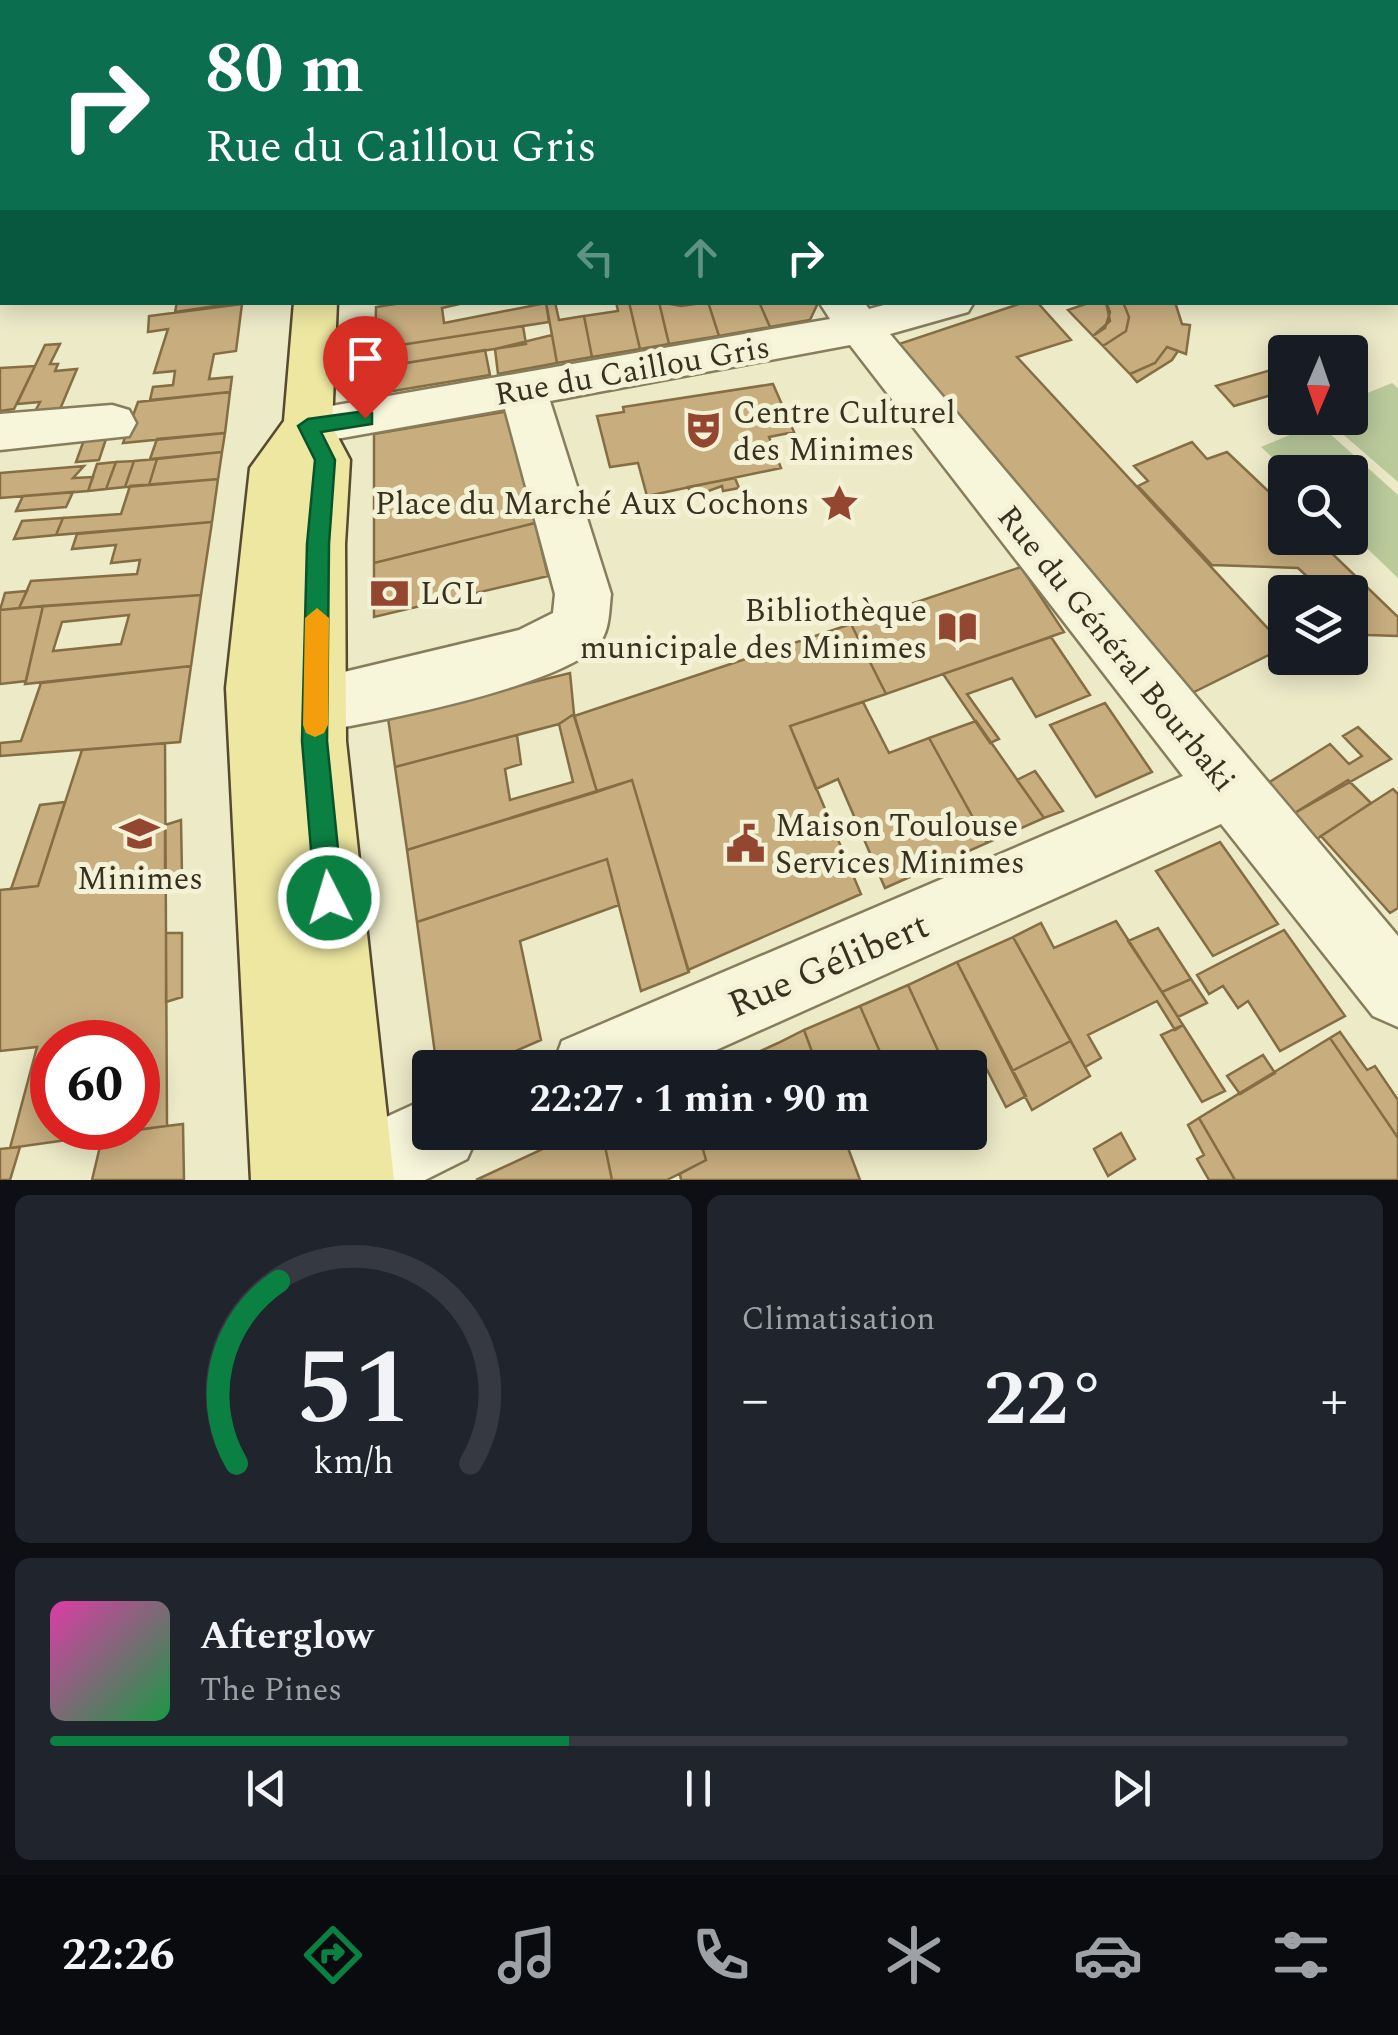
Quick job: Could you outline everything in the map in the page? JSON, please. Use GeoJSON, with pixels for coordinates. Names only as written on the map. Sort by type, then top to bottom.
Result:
{"type":"FeatureCollection","features":[{"type":"Feature","properties":{"kind":"main road"},"geometry":{"type":"LineString","coordinates":[[316,305],[308,426],[325,460],[315,741],[332,1178]]}},
{"type":"Feature","properties":{"kind":"main road"},"geometry":{"type":"LineString","coordinates":[[308,426],[275,468],[256,688],[332,1178]]}},
{"type":"Feature","properties":{"kind":"street","name":"Rue du Caillou Gris"},"geometry":{"type":"LineString","coordinates":[[308,426],[524,390],[849,316],[931,305]]}},
{"type":"Feature","properties":{"kind":"street","name":"Rue du Général Bourbaki"},"geometry":{"type":"LineString","coordinates":[[849,316],[1398,991]]}},
{"type":"Feature","properties":{"kind":"street"},"geometry":{"type":"LineString","coordinates":[[316,704],[363,698],[533,654],[561,642],[578,626],[583,594],[524,390]]}},
{"type":"Feature","properties":{"kind":"street"},"geometry":{"type":"LineString","coordinates":[[0,432],[112,423]]}},
{"type":"Feature","properties":{"kind":"street","name":"Rue Gélibert"},"geometry":{"type":"LineString","coordinates":[[630,1050],[1232,787]]}},
{"type":"Feature","properties":{"kind":"street"},"geometry":{"type":"LineString","coordinates":[[332,1178],[412,1144]]}},
{"type":"Feature","properties":{"kind":"green space"},"geometry":{"type":"Polygon","coordinates":[[[1392,383],[1398,388],[1398,482],[1344,435],[1368,435],[1368,393],[1392,383]]]}},
{"type":"Feature","properties":{"kind":"green space"},"geometry":{"type":"Polygon","coordinates":[[[1290,435],[1331,435],[1354,455],[1270,455],[1261,447],[1290,435]]]}},
{"type":"Feature","properties":{"kind":"green space"},"geometry":{"type":"Polygon","coordinates":[[[1368,468],[1398,495],[1398,578],[1368,549],[1368,468]]]}},
{"type":"Feature","properties":{"kind":"building"},"geometry":{"type":"Polygon","coordinates":[[[176,305],[223,305],[175,312],[176,305]]]}},
{"type":"Feature","properties":{"kind":"building"},"geometry":{"type":"Polygon","coordinates":[[[242,305],[236,351],[214,354],[209,379],[232,377],[230,392],[150,400],[153,387],[173,385],[175,371],[154,373],[168,329],[148,332],[149,316],[242,305]]]}},
{"type":"Feature","properties":{"kind":"building"},"geometry":{"type":"Polygon","coordinates":[[[455,305],[442,308],[444,323],[546,305],[549,322],[375,349],[376,307],[455,305]]]}},
{"type":"Feature","properties":{"kind":"building"},"geometry":{"type":"Polygon","coordinates":[[[547,305],[556,305],[559,320],[584,316],[592,357],[557,363],[547,305]]]}},
{"type":"Feature","properties":{"kind":"building"},"geometry":{"type":"Polygon","coordinates":[[[617,305],[630,305],[640,349],[592,357],[584,316],[618,311],[617,305]]]}},
{"type":"Feature","properties":{"kind":"building"},"geometry":{"type":"Polygon","coordinates":[[[630,305],[660,305],[669,344],[640,349],[630,305]]]}},
{"type":"Feature","properties":{"kind":"building"},"geometry":{"type":"Polygon","coordinates":[[[660,305],[709,305],[719,336],[669,344],[660,305]]]}},
{"type":"Feature","properties":{"kind":"building"},"geometry":{"type":"Polygon","coordinates":[[[709,305],[760,305],[770,327],[719,336],[709,305]]]}},
{"type":"Feature","properties":{"kind":"building"},"geometry":{"type":"Polygon","coordinates":[[[760,305],[817,305],[810,320],[770,327],[760,305]]]}},
{"type":"Feature","properties":{"kind":"building"},"geometry":{"type":"Polygon","coordinates":[[[1016,305],[1040,305],[1071,340],[1017,357],[1268,629],[1268,655],[1190,694],[899,344],[1016,305]]]}},
{"type":"Feature","properties":{"kind":"building"},"geometry":{"type":"Polygon","coordinates":[[[1082,305],[1107,305],[1110,312],[1105,328],[1093,336],[1068,310],[1082,305]]]}},
{"type":"Feature","properties":{"kind":"building"},"geometry":{"type":"Polygon","coordinates":[[[1107,305],[1124,305],[1129,317],[1126,331],[1103,346],[1093,336],[1110,321],[1107,305]]]}},
{"type":"Feature","properties":{"kind":"building"},"geometry":{"type":"Polygon","coordinates":[[[1124,305],[1176,305],[1182,324],[1190,325],[1186,354],[1167,347],[1155,363],[1130,374],[1103,346],[1126,331],[1129,317],[1124,305]]]}},
{"type":"Feature","properties":{"kind":"building"},"geometry":{"type":"Polygon","coordinates":[[[523,326],[526,344],[375,368],[375,349],[523,326]]]}},
{"type":"Feature","properties":{"kind":"building"},"geometry":{"type":"Polygon","coordinates":[[[552,335],[557,363],[498,374],[495,349],[552,335]]]}},
{"type":"Feature","properties":{"kind":"building"},"geometry":{"type":"Polygon","coordinates":[[[60,344],[50,364],[58,364],[55,371],[77,369],[58,414],[32,417],[40,402],[17,404],[45,345],[60,344]]]}},
{"type":"Feature","properties":{"kind":"building"},"geometry":{"type":"Polygon","coordinates":[[[1167,347],[1178,351],[1172,360],[1137,382],[1130,374],[1155,363],[1167,347]]]}},
{"type":"Feature","properties":{"kind":"building"},"geometry":{"type":"Polygon","coordinates":[[[485,350],[490,375],[375,394],[375,368],[485,350]]]}},
{"type":"Feature","properties":{"kind":"building"},"geometry":{"type":"Polygon","coordinates":[[[35,366],[14,409],[0,411],[0,368],[35,366]]]}},
{"type":"Feature","properties":{"kind":"building"},"geometry":{"type":"Polygon","coordinates":[[[1268,371],[1268,396],[1234,406],[1216,386],[1268,371]]]}},
{"type":"Feature","properties":{"kind":"building"},"geometry":{"type":"Polygon","coordinates":[[[773,384],[794,432],[769,437],[781,468],[647,496],[638,463],[610,467],[597,416],[624,412],[623,407],[773,384]]]}},
{"type":"Feature","properties":{"kind":"building"},"geometry":{"type":"Polygon","coordinates":[[[230,392],[225,433],[123,443],[138,402],[230,392]]]}},
{"type":"Feature","properties":{"kind":"building"},"geometry":{"type":"Polygon","coordinates":[[[509,411],[535,523],[374,563],[374,434],[509,411]]]}},
{"type":"Feature","properties":{"kind":"building"},"geometry":{"type":"Polygon","coordinates":[[[225,433],[222,452],[150,459],[157,439],[225,433]]]}},
{"type":"Feature","properties":{"kind":"building"},"geometry":{"type":"Polygon","coordinates":[[[107,436],[99,460],[76,462],[85,437],[107,436]]]}},
{"type":"Feature","properties":{"kind":"building"},"geometry":{"type":"Polygon","coordinates":[[[1192,442],[1207,459],[1227,452],[1268,491],[1268,555],[1334,555],[1354,575],[1306,575],[1298,568],[1212,565],[1138,486],[1148,481],[1134,466],[1192,442]]]}},
{"type":"Feature","properties":{"kind":"building"},"geometry":{"type":"Polygon","coordinates":[[[222,452],[218,479],[149,485],[157,459],[222,452]]]}},
{"type":"Feature","properties":{"kind":"building"},"geometry":{"type":"Polygon","coordinates":[[[157,459],[149,485],[125,487],[134,461],[157,459]]]}},
{"type":"Feature","properties":{"kind":"building"},"geometry":{"type":"Polygon","coordinates":[[[134,461],[125,487],[106,489],[116,462],[134,461]]]}},
{"type":"Feature","properties":{"kind":"building"},"geometry":{"type":"Polygon","coordinates":[[[116,462],[106,489],[88,491],[97,464],[116,462]]]}},
{"type":"Feature","properties":{"kind":"building"},"geometry":{"type":"Polygon","coordinates":[[[84,466],[73,478],[93,477],[88,491],[0,498],[0,473],[84,466]]]}},
{"type":"Feature","properties":{"kind":"building"},"geometry":{"type":"Polygon","coordinates":[[[735,478],[739,488],[723,491],[722,486],[692,497],[688,487],[735,478]]]}},
{"type":"Feature","properties":{"kind":"building"},"geometry":{"type":"Polygon","coordinates":[[[218,479],[212,522],[56,535],[63,518],[121,514],[130,486],[218,479]]]}},
{"type":"Feature","properties":{"kind":"building"},"geometry":{"type":"Polygon","coordinates":[[[73,492],[66,507],[16,511],[23,496],[73,492]]]}},
{"type":"Feature","properties":{"kind":"building"},"geometry":{"type":"Polygon","coordinates":[[[63,518],[56,535],[14,539],[22,521],[63,518]]]}},
{"type":"Feature","properties":{"kind":"building"},"geometry":{"type":"Polygon","coordinates":[[[212,522],[201,595],[19,608],[31,581],[137,574],[140,560],[111,563],[116,545],[72,549],[77,534],[212,522]]]}},
{"type":"Feature","properties":{"kind":"building"},"geometry":{"type":"Polygon","coordinates":[[[535,523],[548,576],[374,617],[374,563],[535,523]]]}},
{"type":"Feature","properties":{"kind":"building","name":"Bibliothèque municipale des Minimes"},"geometry":{"type":"Polygon","coordinates":[[[1021,567],[1064,632],[886,694],[851,624],[1021,567]]]}},
{"type":"Feature","properties":{"kind":"building"},"geometry":{"type":"Polygon","coordinates":[[[1368,588],[1398,617],[1398,636],[1368,635],[1368,588]]]}},
{"type":"Feature","properties":{"kind":"building"},"geometry":{"type":"Polygon","coordinates":[[[27,591],[19,608],[0,610],[5,593],[27,591]]]}},
{"type":"Feature","properties":{"kind":"building"},"geometry":{"type":"Polygon","coordinates":[[[201,595],[191,666],[25,684],[43,606],[201,595]],[[129,615],[62,622],[53,651],[121,644],[129,615]]]}},
{"type":"Feature","properties":{"kind":"building"},"geometry":{"type":"Polygon","coordinates":[[[43,606],[26,681],[0,684],[0,610],[43,606]]]}},
{"type":"Feature","properties":{"kind":"building","name":"Maison Toulouse Services Minimes"},"geometry":{"type":"Polygon","coordinates":[[[851,624],[886,694],[790,726],[861,894],[688,970],[632,780],[597,792],[574,716],[851,624]]]}},
{"type":"Feature","properties":{"kind":"building"},"geometry":{"type":"Polygon","coordinates":[[[1051,637],[1090,695],[1036,717],[1012,678],[967,694],[999,739],[990,743],[943,674],[1051,637]]]}},
{"type":"Feature","properties":{"kind":"building"},"geometry":{"type":"Polygon","coordinates":[[[191,666],[180,742],[0,756],[0,743],[21,741],[41,683],[191,666]]]}},
{"type":"Feature","properties":{"kind":"building"},"geometry":{"type":"Polygon","coordinates":[[[570,673],[574,714],[559,724],[395,767],[388,718],[570,673]]]}},
{"type":"Feature","properties":{"kind":"building"},"geometry":{"type":"Polygon","coordinates":[[[863,702],[889,753],[929,738],[987,843],[885,888],[838,779],[816,789],[790,726],[863,702]]]}},
{"type":"Feature","properties":{"kind":"building"},"geometry":{"type":"Polygon","coordinates":[[[1105,703],[1152,772],[1096,797],[1050,725],[1105,703]]]}},
{"type":"Feature","properties":{"kind":"building"},"geometry":{"type":"Polygon","coordinates":[[[574,714],[597,792],[407,850],[395,767],[517,735],[521,764],[505,769],[510,800],[573,782],[559,724],[574,714]]]}},
{"type":"Feature","properties":{"kind":"building"},"geometry":{"type":"Polygon","coordinates":[[[976,721],[1044,818],[987,843],[929,738],[976,721]]]}},
{"type":"Feature","properties":{"kind":"building"},"geometry":{"type":"Polygon","coordinates":[[[1358,727],[1391,759],[1293,814],[1265,785],[1330,744],[1349,764],[1362,756],[1343,736],[1358,727]]]}},
{"type":"Feature","properties":{"kind":"building"},"geometry":{"type":"Polygon","coordinates":[[[165,743],[167,1126],[160,1127],[160,1020],[30,1020],[30,1048],[0,1051],[0,890],[38,886],[82,750],[165,743]]]}},
{"type":"Feature","properties":{"kind":"building"},"geometry":{"type":"Polygon","coordinates":[[[1035,771],[1063,811],[1044,818],[1017,780],[1035,771]]]}},
{"type":"Feature","properties":{"kind":"building"},"geometry":{"type":"Polygon","coordinates":[[[632,780],[689,972],[641,991],[607,859],[417,922],[407,850],[632,780]]]}},
{"type":"Feature","properties":{"kind":"building"},"geometry":{"type":"Polygon","coordinates":[[[1348,780],[1371,803],[1317,839],[1293,814],[1348,780]]]}},
{"type":"Feature","properties":{"kind":"building"},"geometry":{"type":"Polygon","coordinates":[[[1393,789],[1398,794],[1398,908],[1390,913],[1321,836],[1393,789]]]}},
{"type":"Feature","properties":{"kind":"building"},"geometry":{"type":"Polygon","coordinates":[[[65,802],[38,886],[11,889],[40,805],[65,802]]]}},
{"type":"Feature","properties":{"kind":"building"},"geometry":{"type":"Polygon","coordinates":[[[181,820],[182,875],[165,885],[165,825],[181,820]]]}},
{"type":"Feature","properties":{"kind":"building"},"geometry":{"type":"Polygon","coordinates":[[[1220,842],[1278,924],[1213,956],[1156,871],[1220,842]]]}},
{"type":"Feature","properties":{"kind":"building"},"geometry":{"type":"Polygon","coordinates":[[[607,859],[619,905],[520,941],[541,1040],[518,1050],[435,1050],[417,922],[607,859]]]}},
{"type":"Feature","properties":{"kind":"building"},"geometry":{"type":"Polygon","coordinates":[[[1116,921],[1183,1025],[1175,1030],[1157,1001],[1088,1035],[1101,1058],[1085,1067],[1013,937],[1041,923],[1054,948],[1116,921]]]}},
{"type":"Feature","properties":{"kind":"building"},"geometry":{"type":"Polygon","coordinates":[[[1158,928],[1191,979],[1162,992],[1128,941],[1158,928]]]}},
{"type":"Feature","properties":{"kind":"building"},"geometry":{"type":"Polygon","coordinates":[[[1284,930],[1345,1016],[1280,1051],[1248,1001],[1238,1008],[1223,986],[1209,994],[1197,975],[1284,930]]]}},
{"type":"Feature","properties":{"kind":"building"},"geometry":{"type":"Polygon","coordinates":[[[166,933],[182,933],[182,997],[166,1002],[166,933]]]}},
{"type":"Feature","properties":{"kind":"building"},"geometry":{"type":"Polygon","coordinates":[[[1013,937],[1071,1041],[1012,1071],[957,962],[1013,937]]]}},
{"type":"Feature","properties":{"kind":"building"},"geometry":{"type":"Polygon","coordinates":[[[957,962],[1026,1096],[1006,1107],[987,1070],[987,1050],[938,1050],[908,985],[957,962]]]}},
{"type":"Feature","properties":{"kind":"building"},"geometry":{"type":"Polygon","coordinates":[[[1191,979],[1207,1003],[1178,1017],[1162,992],[1191,979]]]}},
{"type":"Feature","properties":{"kind":"building"},"geometry":{"type":"Polygon","coordinates":[[[908,985],[938,1050],[879,1050],[860,1006],[908,985]]]}},
{"type":"Feature","properties":{"kind":"building"},"geometry":{"type":"Polygon","coordinates":[[[860,1006],[879,1050],[811,1050],[804,1030],[860,1006]]]}},
{"type":"Feature","properties":{"kind":"building"},"geometry":{"type":"Polygon","coordinates":[[[1183,1025],[1225,1091],[1202,1102],[1161,1035],[1183,1025]]]}},
{"type":"Feature","properties":{"kind":"building"},"geometry":{"type":"Polygon","coordinates":[[[804,1030],[811,1050],[763,1050],[804,1030]]]}},
{"type":"Feature","properties":{"kind":"building"},"geometry":{"type":"Polygon","coordinates":[[[1340,1032],[1367,1070],[1375,1066],[1398,1100],[1398,1138],[1330,1038],[1340,1032]]]}},
{"type":"Feature","properties":{"kind":"building"},"geometry":{"type":"Polygon","coordinates":[[[1330,1038],[1398,1138],[1398,1180],[1235,1180],[1199,1118],[1330,1038]]]}},
{"type":"Feature","properties":{"kind":"building"},"geometry":{"type":"Polygon","coordinates":[[[1071,1041],[1090,1076],[1032,1110],[1012,1071],[1071,1041]]]}},
{"type":"Feature","properties":{"kind":"building"},"geometry":{"type":"Polygon","coordinates":[[[1263,1055],[1275,1073],[1240,1094],[1227,1076],[1263,1055]]]}},
{"type":"Feature","properties":{"kind":"building"},"geometry":{"type":"Polygon","coordinates":[[[30,1073],[30,1145],[10,1148],[30,1073]]]}},
{"type":"Feature","properties":{"kind":"building"},"geometry":{"type":"Polygon","coordinates":[[[1199,1118],[1235,1180],[1209,1180],[1197,1159],[1204,1155],[1188,1125],[1199,1118]]]}},
{"type":"Feature","properties":{"kind":"building"},"geometry":{"type":"Polygon","coordinates":[[[183,1124],[184,1180],[92,1180],[99,1150],[160,1150],[160,1127],[183,1124]]]}},
{"type":"Feature","properties":{"kind":"building"},"geometry":{"type":"Polygon","coordinates":[[[1121,1133],[1135,1159],[1108,1176],[1094,1149],[1121,1133]]]}},
{"type":"Feature","properties":{"kind":"building"},"geometry":{"type":"Polygon","coordinates":[[[20,1147],[10,1180],[0,1180],[0,1149],[20,1147]]]}},
{"type":"Feature","properties":{"kind":"building"},"geometry":{"type":"Polygon","coordinates":[[[540,1150],[606,1150],[612,1180],[476,1180],[540,1150]]]}},
{"type":"Feature","properties":{"kind":"building"},"geometry":{"type":"Polygon","coordinates":[[[606,1150],[703,1150],[706,1160],[667,1180],[612,1180],[606,1150]]]}},
{"type":"Feature","properties":{"kind":"building"},"geometry":{"type":"Polygon","coordinates":[[[703,1150],[849,1150],[860,1180],[681,1180],[680,1174],[706,1160],[703,1150]]]}},
{"type":"Feature","properties":{"kind":"slow traffic"},"geometry":{"type":"LineString","coordinates":[[315,725],[317,618]]}},
{"type":"Feature","properties":{"kind":"place","name":"Centre Culturel des Minimes"},"geometry":{"type":"Point","coordinates":[703,430]}},
{"type":"Feature","properties":{"kind":"place","name":"Place du Marché Aux Cochons"},"geometry":{"type":"Point","coordinates":[839,503]}},
{"type":"Feature","properties":{"kind":"place","name":"LCL"},"geometry":{"type":"Point","coordinates":[390,593]}},
{"type":"Feature","properties":{"kind":"place","name":"Bibliothèque municipale des Minimes"},"geometry":{"type":"Point","coordinates":[957,628]}},
{"type":"Feature","properties":{"kind":"place","name":"Minimes"},"geometry":{"type":"Point","coordinates":[140,833]}},
{"type":"Feature","properties":{"kind":"place","name":"Maison Toulouse Services Minimes"},"geometry":{"type":"Point","coordinates":[745,843]}},
{"type":"Feature","properties":{"kind":"route"},"geometry":{"type":"LineString","coordinates":[[329,898],[315,741],[318,544],[325,460],[308,426],[365,418]]}}]}
